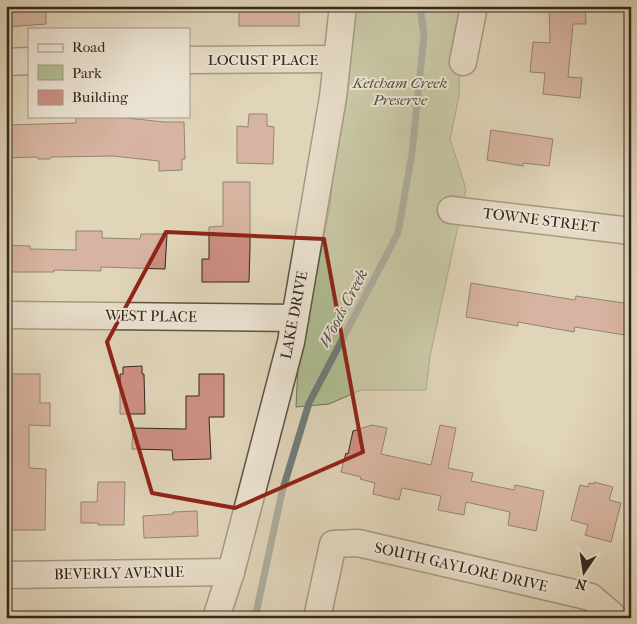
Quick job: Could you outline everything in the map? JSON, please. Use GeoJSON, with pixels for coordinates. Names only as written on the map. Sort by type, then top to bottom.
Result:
{"type":"FeatureCollection","features":[{"type":"Feature","properties":{"kind":"street","name":"LAKE DRIVE"},"geometry":{"type":"LineString","coordinates":[[216,618],[231,572],[291,342],[333,97],[343,6]]}},
{"type":"Feature","properties":{"kind":"street"},"geometry":{"type":"LineString","coordinates":[[462,62],[474,6]]}},
{"type":"Feature","properties":{"kind":"street","name":"LOCUST PLACE"},"geometry":{"type":"LineString","coordinates":[[190,60],[337,59]]}},
{"type":"Feature","properties":{"kind":"street"},"geometry":{"type":"LineString","coordinates":[[6,62],[28,62]]}},
{"type":"Feature","properties":{"kind":"street","name":"TOWNE STREET"},"geometry":{"type":"LineString","coordinates":[[451,210],[631,231]]}},
{"type":"Feature","properties":{"kind":"street","name":"WEST PLACE"},"geometry":{"type":"LineString","coordinates":[[6,315],[295,318]]}},
{"type":"Feature","properties":{"kind":"street","name":"SOUTH GAYLORE DRIVE"},"geometry":{"type":"LineString","coordinates":[[317,618],[333,544],[358,543],[591,597],[612,616]]}},
{"type":"Feature","properties":{"kind":"street","name":"BEVERLY AVENUE"},"geometry":{"type":"LineString","coordinates":[[6,575],[231,572]]}},
{"type":"Feature","properties":{"kind":"highlighted area"},"geometry":{"type":"Polygon","coordinates":[[[166,232],[324,239],[363,452],[235,508],[152,493],[107,342],[166,232]]]}},
{"type":"Feature","properties":{"kind":"green space","name":"Ketcham Creek Preserve"},"geometry":{"type":"Polygon","coordinates":[[[350,6],[461,6],[459,96],[450,139],[466,189],[430,356],[426,390],[361,390],[329,404],[296,407],[298,366],[330,206],[350,6]]]}},
{"type":"Feature","properties":{"kind":"building"},"geometry":{"type":"Polygon","coordinates":[[[6,6],[46,6],[46,24],[6,27],[6,6]]]}},
{"type":"Feature","properties":{"kind":"building"},"geometry":{"type":"Polygon","coordinates":[[[239,6],[299,6],[299,26],[239,26],[239,6]]]}},
{"type":"Feature","properties":{"kind":"building"},"geometry":{"type":"Polygon","coordinates":[[[549,6],[585,6],[586,24],[573,24],[568,77],[582,78],[580,98],[543,94],[545,73],[530,72],[533,42],[550,43],[549,6]]]}},
{"type":"Feature","properties":{"kind":"building"},"geometry":{"type":"Polygon","coordinates":[[[249,114],[267,114],[267,126],[274,127],[273,164],[237,163],[237,126],[248,127],[249,114]]]}},
{"type":"Feature","properties":{"kind":"building"},"geometry":{"type":"Polygon","coordinates":[[[76,118],[127,118],[184,122],[185,159],[182,159],[182,170],[159,171],[159,161],[113,156],[51,157],[50,159],[38,159],[37,157],[6,158],[6,125],[76,123],[76,118]]]}},
{"type":"Feature","properties":{"kind":"building"},"geometry":{"type":"Polygon","coordinates":[[[491,130],[553,139],[549,166],[523,163],[523,166],[487,160],[491,130]]]}},
{"type":"Feature","properties":{"kind":"building"},"geometry":{"type":"Polygon","coordinates":[[[223,182],[250,182],[249,282],[202,282],[202,259],[209,259],[209,227],[223,226],[223,182]]]}},
{"type":"Feature","properties":{"kind":"building"},"geometry":{"type":"Polygon","coordinates":[[[76,231],[102,231],[102,238],[140,239],[141,234],[167,234],[165,269],[101,267],[101,271],[6,272],[6,245],[30,246],[30,249],[76,250],[76,231]]]}},
{"type":"Feature","properties":{"kind":"building"},"geometry":{"type":"Polygon","coordinates":[[[471,283],[575,300],[576,296],[631,304],[631,336],[575,327],[574,332],[518,322],[518,326],[466,317],[471,283]]]}},
{"type":"Feature","properties":{"kind":"building"},"geometry":{"type":"Polygon","coordinates":[[[142,366],[145,414],[120,414],[120,374],[123,374],[123,367],[142,366]]]}},
{"type":"Feature","properties":{"kind":"building"},"geometry":{"type":"Polygon","coordinates":[[[6,374],[40,374],[40,403],[50,403],[50,426],[29,425],[29,468],[46,469],[45,530],[6,530],[6,459],[11,459],[10,425],[6,425],[6,374]]]}},
{"type":"Feature","properties":{"kind":"building"},"geometry":{"type":"Polygon","coordinates":[[[199,374],[224,374],[224,417],[209,417],[211,459],[173,460],[172,450],[132,449],[133,428],[186,429],[186,396],[199,396],[199,374]]]}},
{"type":"Feature","properties":{"kind":"building"},"geometry":{"type":"Polygon","coordinates":[[[372,425],[387,428],[381,454],[431,465],[440,425],[456,428],[448,468],[473,473],[471,481],[514,490],[515,485],[544,491],[536,531],[508,525],[510,512],[466,502],[464,515],[438,510],[441,496],[402,488],[399,500],[373,494],[375,483],[341,472],[346,453],[348,454],[353,431],[372,425]]]}},
{"type":"Feature","properties":{"kind":"building"},"geometry":{"type":"Polygon","coordinates":[[[98,482],[125,482],[124,525],[81,523],[81,502],[97,502],[98,482]]]}},
{"type":"Feature","properties":{"kind":"building"},"geometry":{"type":"Polygon","coordinates":[[[594,482],[613,487],[609,500],[621,503],[611,542],[585,535],[588,525],[571,520],[580,485],[588,487],[589,483],[594,484],[594,482]]]}},
{"type":"Feature","properties":{"kind":"building"},"geometry":{"type":"Polygon","coordinates":[[[197,511],[198,536],[144,538],[143,516],[197,511]]]}},
{"type":"Feature","properties":{"kind":"waterway","name":"Woods Creek"},"geometry":{"type":"LineString","coordinates":[[255,618],[282,492],[309,403],[398,233],[412,153],[424,36],[420,6]]}}]}
